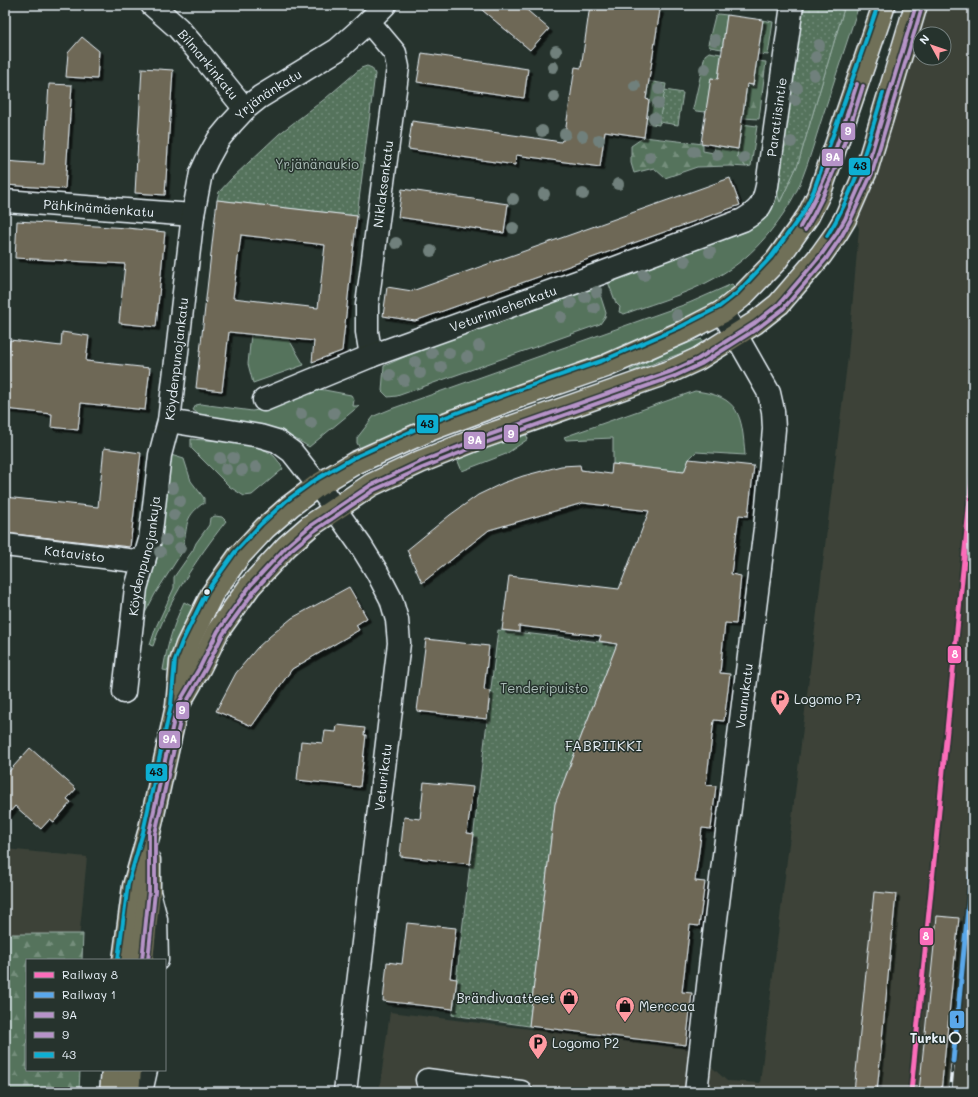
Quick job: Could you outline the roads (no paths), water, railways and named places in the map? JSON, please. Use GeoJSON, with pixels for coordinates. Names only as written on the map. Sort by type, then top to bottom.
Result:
{"type":"FeatureCollection","features":[{"type":"Feature","properties":{"kind":"main road"},"geometry":{"type":"LineString","coordinates":[[124,959],[134,886],[149,832],[177,706],[181,662],[187,645],[212,594],[240,556],[265,528],[290,506],[318,485],[356,463],[429,430],[606,366],[704,323],[722,312],[741,297],[776,261],[808,216],[822,185],[884,5]]}},
{"type":"Feature","properties":{"kind":"main road"},"geometry":{"type":"LineString","coordinates":[[177,706],[200,667],[218,631],[250,586],[287,546],[310,526],[371,485],[420,462],[480,438],[672,371],[698,359],[755,323],[779,304],[821,255],[845,219],[866,171],[916,5]]}},
{"type":"Feature","properties":{"kind":"main road"},"geometry":{"type":"LineString","coordinates":[[142,959],[149,891],[149,832]]}},
{"type":"Feature","properties":{"kind":"main road"},"geometry":{"type":"LineString","coordinates":[[111,1092],[113,1071]]}},
{"type":"Feature","properties":{"kind":"main road"},"geometry":{"type":"LineString","coordinates":[[128,1092],[130,1071]]}},
{"type":"Feature","properties":{"kind":"street","name":"Bilmarkinkatu"},"geometry":{"type":"LineString","coordinates":[[152,5],[178,28],[245,109]]}},
{"type":"Feature","properties":{"kind":"street","name":"Yrjänänkatu"},"geometry":{"type":"LineString","coordinates":[[193,215],[201,173],[218,140],[232,123],[245,109],[260,97],[337,50],[369,22],[385,5]]}},
{"type":"Feature","properties":{"kind":"street","name":"Paratiisintie"},"geometry":{"type":"LineString","coordinates":[[743,220],[756,212],[764,200],[792,5]]}},
{"type":"Feature","properties":{"kind":"street","name":"Niklaksenkatu"},"geometry":{"type":"LineString","coordinates":[[369,22],[395,53],[398,67],[367,305],[367,332],[372,356]]}},
{"type":"Feature","properties":{"kind":"street","name":"Pähkinämäenkatu"},"geometry":{"type":"LineString","coordinates":[[5,201],[193,215]]}},
{"type":"Feature","properties":{"kind":"street","name":"Köydenpunojankatu"},"geometry":{"type":"LineString","coordinates":[[193,215],[169,421],[242,432],[277,442],[292,452],[318,485]]}},
{"type":"Feature","properties":{"kind":"street","name":"Veturimiehenkatu"},"geometry":{"type":"LineString","coordinates":[[264,400],[372,356],[743,220]]}},
{"type":"Feature","properties":{"kind":"street","name":"Vaunukatu"},"geometry":{"type":"LineString","coordinates":[[696,1092],[711,959],[765,528],[774,429],[773,411],[769,393],[722,312]]}},
{"type":"Feature","properties":{"kind":"street","name":"Köydenpunojankuja"},"geometry":{"type":"LineString","coordinates":[[124,692],[136,588],[150,540],[160,455],[169,421]]}},
{"type":"Feature","properties":{"kind":"street","name":"Veturikatu"},"geometry":{"type":"LineString","coordinates":[[318,485],[378,572],[391,599],[397,620],[400,642],[345,1092]]}},
{"type":"Feature","properties":{"kind":"street","name":"Katavisto"},"geometry":{"type":"LineString","coordinates":[[5,545],[144,562]]}},
{"type":"Feature","properties":{"kind":"street"},"geometry":{"type":"LineString","coordinates":[[149,891],[156,919],[157,959]]}},
{"type":"Feature","properties":{"kind":"street"},"geometry":{"type":"LineString","coordinates":[[142,1092],[146,1071]]}},
{"type":"Feature","properties":{"kind":"street"},"geometry":{"type":"LineString","coordinates":[[427,1080],[521,1092]]}},
{"type":"Feature","properties":{"kind":"railway"},"geometry":{"type":"LineString","coordinates":[[950,1092],[953,1061]]}},
{"type":"Feature","properties":{"kind":"rail line","name":"8"},"geometry":{"type":"LineString","coordinates":[[911,1092],[973,469]]}},
{"type":"Feature","properties":{"kind":"rail line","name":"1"},"geometry":{"type":"LineString","coordinates":[[953,1061],[973,858]]}},
{"type":"Feature","properties":{"kind":"place","name":"Logomo P7"},"geometry":{"type":"Point","coordinates":[780,716]}},
{"type":"Feature","properties":{"kind":"place","name":"Brändivaatteet"},"geometry":{"type":"Point","coordinates":[569,1015]}},
{"type":"Feature","properties":{"kind":"place","name":"Merccaa"},"geometry":{"type":"Point","coordinates":[625,1023]}},
{"type":"Feature","properties":{"kind":"place","name":"Turku"},"geometry":{"type":"Point","coordinates":[955,1038]}},
{"type":"Feature","properties":{"kind":"place","name":"Logomo P2"},"geometry":{"type":"Point","coordinates":[538,1060]}},
{"type":"Feature","properties":{"kind":"district","name":"FABRIIKKI"},"geometry":{"type":"Point","coordinates":[604,746]}},
{"type":"Feature","properties":{"kind":"park label","name":"Yrjänänaukio"},"geometry":{"type":"Point","coordinates":[317,164]}},
{"type":"Feature","properties":{"kind":"park label","name":"Tenderipuisto"},"geometry":{"type":"Point","coordinates":[544,688]}}]}
